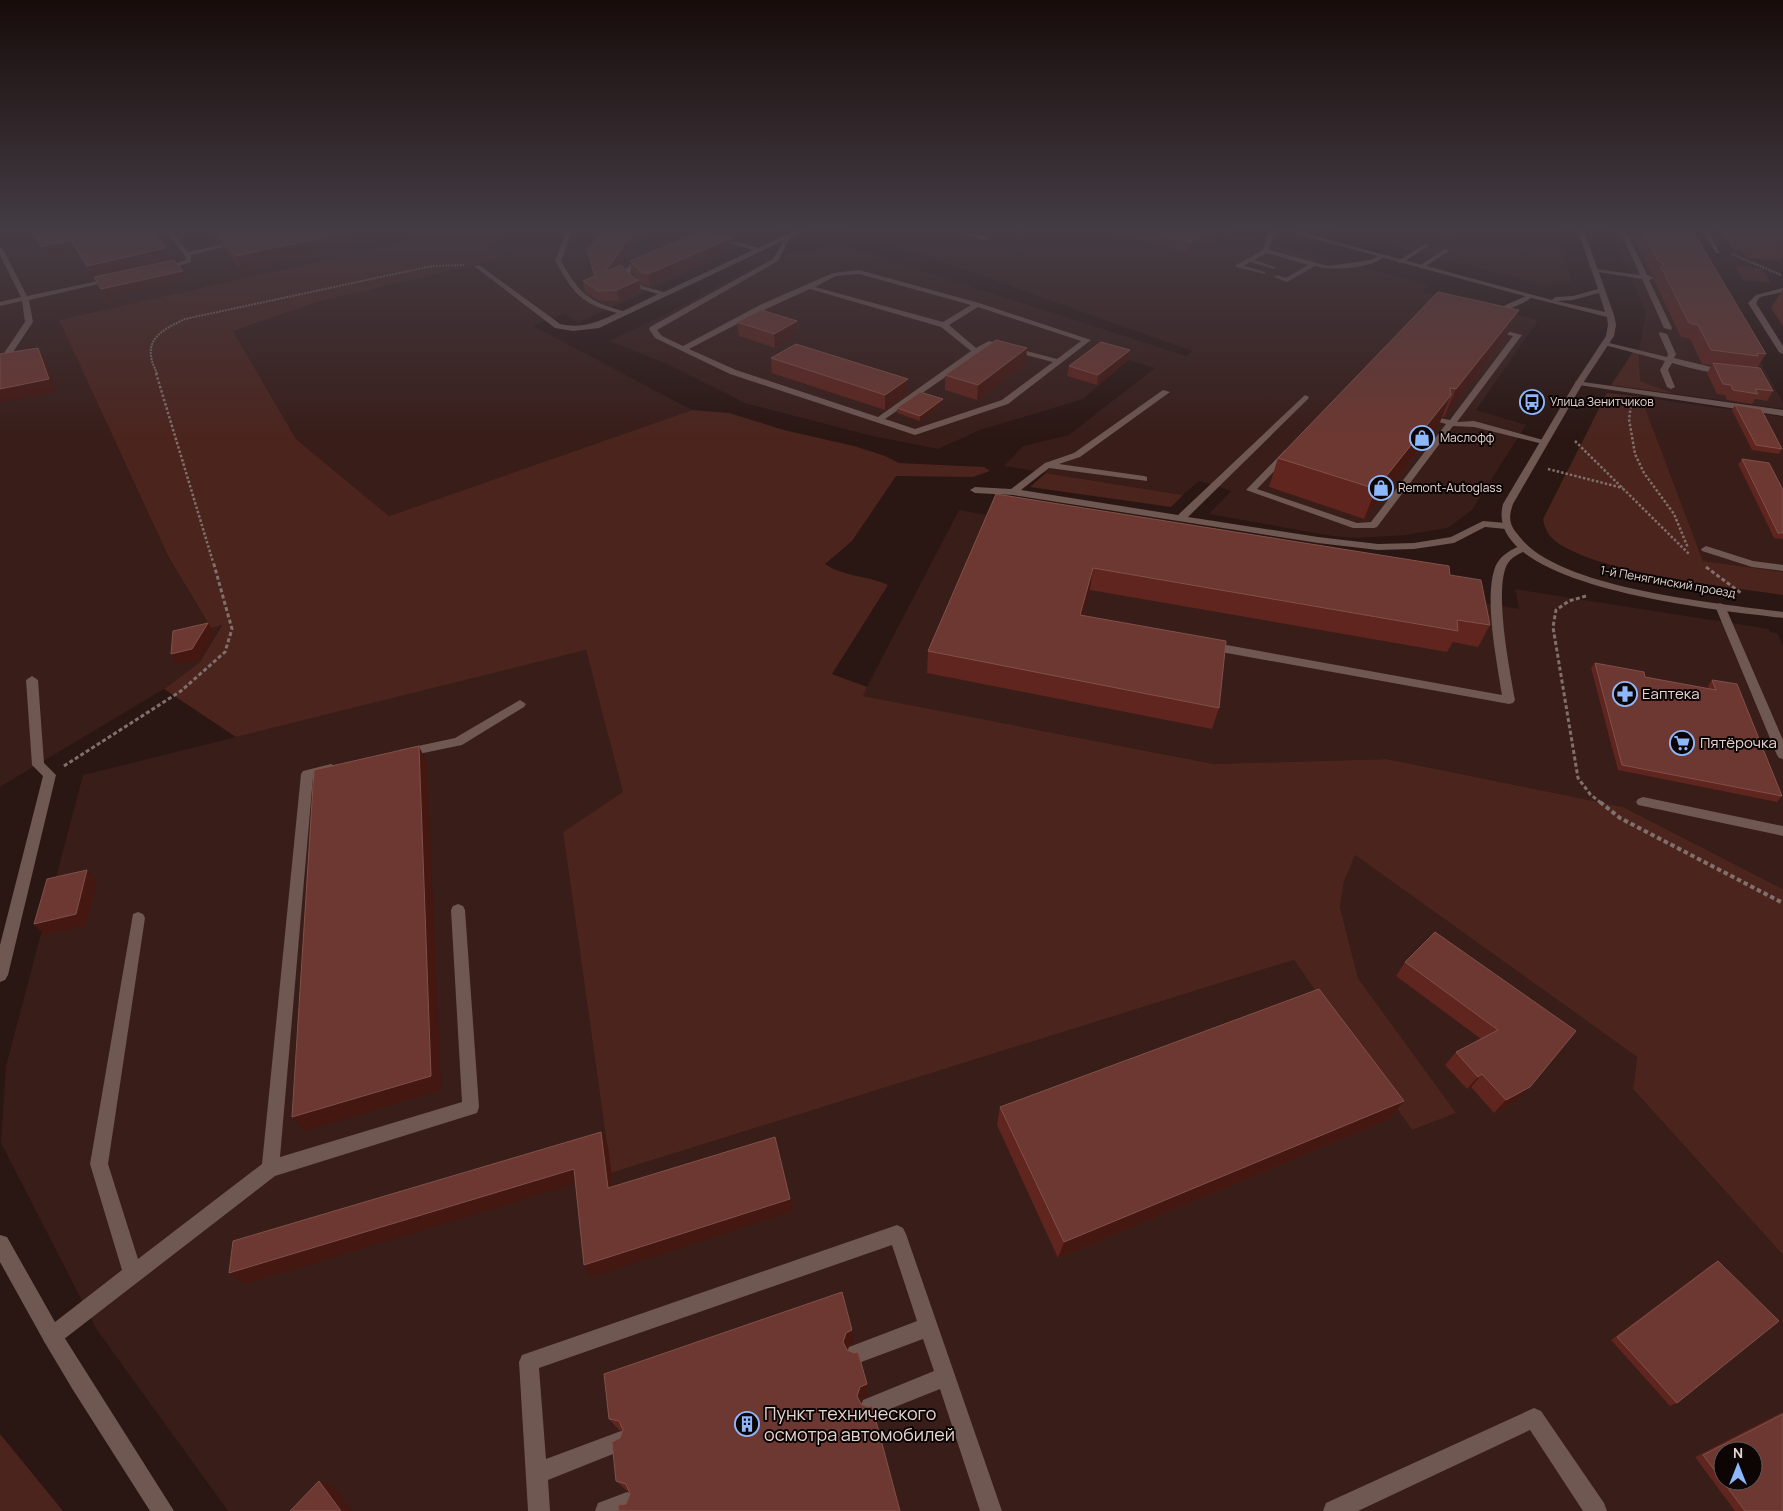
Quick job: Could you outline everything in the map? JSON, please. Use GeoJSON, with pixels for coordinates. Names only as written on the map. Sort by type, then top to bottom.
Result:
{"type":"FeatureCollection","features":[{"type":"Feature","properties":{"kind":"street"},"geometry":{"type":"LineString","coordinates":[[0,304],[23,299]]}},
{"type":"Feature","properties":{"kind":"street"},"geometry":{"type":"LineString","coordinates":[[2,362],[29,322],[25,299]]}},
{"type":"Feature","properties":{"kind":"street"},"geometry":{"type":"LineString","coordinates":[[521,299],[558,326],[573,329],[596,326],[654,299]]}},
{"type":"Feature","properties":{"kind":"street"},"geometry":{"type":"LineString","coordinates":[[585,299],[594,305],[624,313]]}},
{"type":"Feature","properties":{"kind":"street"},"geometry":{"type":"LineString","coordinates":[[707,299],[653,329],[659,338],[733,372],[915,432],[1005,402],[1087,340],[957,299]]}},
{"type":"Feature","properties":{"kind":"street"},"geometry":{"type":"LineString","coordinates":[[683,349],[783,299]]}},
{"type":"Feature","properties":{"kind":"street"},"geometry":{"type":"LineString","coordinates":[[850,299],[944,325],[976,351]]}},
{"type":"Feature","properties":{"kind":"street"},"geometry":{"type":"LineString","coordinates":[[1292,447],[1251,490],[1356,526],[1374,524],[1518,335],[1484,327],[1498,310],[1522,302],[1527,299]]}},
{"type":"Feature","properties":{"kind":"street"},"geometry":{"type":"LineString","coordinates":[[1539,299],[1587,312],[1610,315]]}},
{"type":"Feature","properties":{"kind":"street"},"geometry":{"type":"LineString","coordinates":[[975,490],[1012,492],[1318,540],[1378,547],[1414,546],[1454,540],[1483,524],[1506,526],[1508,504],[1579,383],[1610,336],[1612,325],[1604,299]]}},
{"type":"Feature","properties":{"kind":"street"},"geometry":{"type":"LineString","coordinates":[[1656,299],[1672,354],[1664,370],[1671,388]]}},
{"type":"Feature","properties":{"kind":"street"},"geometry":{"type":"LineString","coordinates":[[1756,299],[1752,303],[1783,352]]}},
{"type":"Feature","properties":{"kind":"street"},"geometry":{"type":"LineString","coordinates":[[944,325],[977,304]]}},
{"type":"Feature","properties":{"kind":"street"},"geometry":{"type":"LineString","coordinates":[[879,420],[988,343],[1057,362]]}},
{"type":"Feature","properties":{"kind":"street"},"geometry":{"type":"LineString","coordinates":[[1605,344],[1707,369],[1734,372]]}},
{"type":"Feature","properties":{"kind":"street"},"geometry":{"type":"LineString","coordinates":[[1579,383],[1783,413]]}},
{"type":"Feature","properties":{"kind":"street"},"geometry":{"type":"LineString","coordinates":[[1012,492],[1048,465],[1077,455],[1166,392]]}},
{"type":"Feature","properties":{"kind":"street"},"geometry":{"type":"LineString","coordinates":[[1180,519],[1305,397]]}},
{"type":"Feature","properties":{"kind":"street"},"geometry":{"type":"LineString","coordinates":[[1449,411],[1465,416],[1474,424]]}},
{"type":"Feature","properties":{"kind":"street"},"geometry":{"type":"LineString","coordinates":[[1442,420],[1459,425],[1474,424],[1544,443]]}},
{"type":"Feature","properties":{"kind":"street"},"geometry":{"type":"LineString","coordinates":[[1048,465],[1144,479]]}},
{"type":"Feature","properties":{"kind":"street","name":"1-й Пенягинский проезд"},"geometry":{"type":"LineString","coordinates":[[1506,526],[1523,548],[1560,569],[1607,586],[1783,616]]}},
{"type":"Feature","properties":{"kind":"street"},"geometry":{"type":"LineString","coordinates":[[1197,644],[1509,700],[1498,606],[1497,578],[1502,564],[1509,555],[1523,548]]}},
{"type":"Feature","properties":{"kind":"street"},"geometry":{"type":"LineString","coordinates":[[1706,549],[1752,564],[1783,568]]}},
{"type":"Feature","properties":{"kind":"street"},"geometry":{"type":"LineString","coordinates":[[1720,606],[1783,755]]}},
{"type":"Feature","properties":{"kind":"street"},"geometry":{"type":"LineString","coordinates":[[0,975],[50,775],[38,765],[32,680]]}},
{"type":"Feature","properties":{"kind":"street"},"geometry":{"type":"LineString","coordinates":[[392,756],[458,742],[520,704]]}},
{"type":"Feature","properties":{"kind":"street"},"geometry":{"type":"LineString","coordinates":[[270,1169],[307,774],[344,766]]}},
{"type":"Feature","properties":{"kind":"street"},"geometry":{"type":"LineString","coordinates":[[1643,802],[1783,831]]}},
{"type":"Feature","properties":{"kind":"street"},"geometry":{"type":"LineString","coordinates":[[52,1336],[270,1169],[471,1107],[458,910]]}},
{"type":"Feature","properties":{"kind":"street"},"geometry":{"type":"LineString","coordinates":[[133,1274],[99,1164],[138,918]]}},
{"type":"Feature","properties":{"kind":"street"},"geometry":{"type":"LineString","coordinates":[[539,1511],[529,1362],[897,1234],[991,1511]]}},
{"type":"Feature","properties":{"kind":"street"},"geometry":{"type":"LineString","coordinates":[[0,1244],[80,1384],[163,1511]]}},
{"type":"Feature","properties":{"kind":"street"},"geometry":{"type":"LineString","coordinates":[[856,1354],[928,1327]]}},
{"type":"Feature","properties":{"kind":"street"},"geometry":{"type":"LineString","coordinates":[[870,1407],[945,1377]]}},
{"type":"Feature","properties":{"kind":"street"},"geometry":{"type":"LineString","coordinates":[[1334,1511],[1534,1418],[1596,1511]]}},
{"type":"Feature","properties":{"kind":"street"},"geometry":{"type":"LineString","coordinates":[[537,1473],[621,1441]]}},
{"type":"Feature","properties":{"kind":"street"},"geometry":{"type":"LineString","coordinates":[[606,1511],[627,1503]]}},
{"type":"Feature","properties":{"kind":"path"},"geometry":{"type":"LineString","coordinates":[[50,775],[182,691],[225,652],[232,629],[194,494],[150,352],[156,336],[170,326],[186,319],[281,299]]}},
{"type":"Feature","properties":{"kind":"path"},"geometry":{"type":"LineString","coordinates":[[1575,440],[1691,556],[1682,530],[1672,510],[1639,467],[1631,436],[1628,411],[1641,393]]}},
{"type":"Feature","properties":{"kind":"path"},"geometry":{"type":"LineString","coordinates":[[1548,469],[1624,489]]}},
{"type":"Feature","properties":{"kind":"path"},"geometry":{"type":"LineString","coordinates":[[1705,566],[1741,592],[1745,600]]}},
{"type":"Feature","properties":{"kind":"path"},"geometry":{"type":"LineString","coordinates":[[1592,594],[1569,601],[1556,610],[1554,627],[1578,778],[1590,794],[1620,818],[1783,903]]}},
{"type":"Feature","properties":{"kind":"shaded area"},"geometry":{"type":"Polygon","coordinates":[[[0,299],[154,299],[59,320],[168,556],[211,628],[222,624],[200,662],[164,689],[0,787],[0,299]]]}},
{"type":"Feature","properties":{"kind":"shaded area"},"geometry":{"type":"Polygon","coordinates":[[[154,299],[332,299],[233,331],[296,439],[389,516],[692,410],[729,413],[784,430],[854,446],[885,456],[899,463],[984,467],[990,471],[973,477],[896,476],[852,541],[825,564],[847,574],[872,579],[888,585],[832,674],[867,687],[863,696],[1214,764],[1387,759],[1623,807],[1783,889],[1783,1255],[1633,1089],[1637,1057],[1355,855],[1344,881],[1340,907],[1358,978],[1456,1113],[1412,1130],[1294,960],[611,1173],[563,832],[623,792],[586,650],[236,737],[164,689],[200,662],[222,625],[211,628],[168,556],[59,320],[154,299]]]}},
{"type":"Feature","properties":{"kind":"shaded area"},"geometry":{"type":"Polygon","coordinates":[[[332,299],[631,299],[578,323],[564,313],[533,326],[692,410],[389,516],[296,439],[233,331],[332,299]]]}},
{"type":"Feature","properties":{"kind":"shaded area"},"geometry":{"type":"Polygon","coordinates":[[[696,299],[1008,299],[1186,356],[1192,351],[1045,299],[1452,299],[1538,320],[1476,410],[1526,425],[1472,510],[1448,528],[1405,535],[1356,538],[1332,536],[1209,514],[1231,491],[1199,481],[1183,495],[1004,466],[1023,446],[1069,435],[1155,368],[1128,360],[1083,399],[980,430],[938,449],[872,436],[745,403],[667,364],[609,341],[696,299]]]}},
{"type":"Feature","properties":{"kind":"shaded area"},"geometry":{"type":"Polygon","coordinates":[[[1640,299],[1724,299],[1783,402],[1783,409],[1676,394],[1640,381],[1639,349],[1646,312],[1640,299]]]}},
{"type":"Feature","properties":{"kind":"shaded area"},"geometry":{"type":"Polygon","coordinates":[[[1633,352],[1639,353],[1640,381],[1676,394],[1611,385],[1633,352]]]}},
{"type":"Feature","properties":{"kind":"shaded area"},"geometry":{"type":"Polygon","coordinates":[[[1607,393],[1641,397],[1703,561],[1783,572],[1783,595],[1659,576],[1624,568],[1567,549],[1550,536],[1545,528],[1543,519],[1607,393]]]}},
{"type":"Feature","properties":{"kind":"shaded area"},"geometry":{"type":"Polygon","coordinates":[[[1641,397],[1783,417],[1783,572],[1703,561],[1641,397]]]}},
{"type":"Feature","properties":{"kind":"shaded area"},"geometry":{"type":"Polygon","coordinates":[[[1046,473],[1183,495],[1171,507],[1030,487],[1046,473]]]}},
{"type":"Feature","properties":{"kind":"shaded area"},"geometry":{"type":"Polygon","coordinates":[[[959,510],[1519,609],[1515,589],[1769,629],[1770,632],[1777,633],[1783,645],[1783,889],[1623,807],[1387,759],[1214,764],[862,696],[959,510]]]}},
{"type":"Feature","properties":{"kind":"shaded area"},"geometry":{"type":"Polygon","coordinates":[[[586,650],[624,792],[563,832],[611,1173],[1294,960],[1412,1130],[1455,1113],[1358,978],[1340,907],[1344,881],[1354,854],[1637,1057],[1633,1089],[1783,1255],[1783,1511],[228,1511],[97,1330],[1,1143],[6,1066],[83,775],[586,650]]]}},
{"type":"Feature","properties":{"kind":"shaded area"},"geometry":{"type":"Polygon","coordinates":[[[0,1434],[63,1511],[0,1511],[0,1434]]]}},
{"type":"Feature","properties":{"kind":"building"},"geometry":{"type":"Polygon","coordinates":[[[1432,299],[1467,299],[1519,310],[1456,389],[1450,388],[1451,395],[1376,489],[1278,458],[1432,299]]]}},
{"type":"Feature","properties":{"kind":"building"},"geometry":{"type":"Polygon","coordinates":[[[1677,299],[1733,299],[1766,354],[1757,353],[1758,356],[1711,350],[1698,325],[1689,323],[1677,299]]]}},
{"type":"Feature","properties":{"kind":"building"},"geometry":{"type":"Polygon","coordinates":[[[761,310],[797,321],[774,334],[737,322],[761,310]]]}},
{"type":"Feature","properties":{"kind":"building"},"geometry":{"type":"Polygon","coordinates":[[[996,340],[1027,348],[978,385],[945,375],[996,340]]]}},
{"type":"Feature","properties":{"kind":"building"},"geometry":{"type":"Polygon","coordinates":[[[1101,342],[1130,350],[1098,375],[1069,366],[1101,342]]]}},
{"type":"Feature","properties":{"kind":"building"},"geometry":{"type":"Polygon","coordinates":[[[796,344],[908,379],[885,395],[771,358],[796,344]]]}},
{"type":"Feature","properties":{"kind":"building"},"geometry":{"type":"Polygon","coordinates":[[[38,348],[49,379],[0,389],[0,354],[38,348]]]}},
{"type":"Feature","properties":{"kind":"building"},"geometry":{"type":"Polygon","coordinates":[[[1713,363],[1760,368],[1773,391],[1755,389],[1758,394],[1733,390],[1731,385],[1723,384],[1713,363]]]}},
{"type":"Feature","properties":{"kind":"building"},"geometry":{"type":"Polygon","coordinates":[[[920,392],[943,399],[920,416],[897,408],[920,392]]]}},
{"type":"Feature","properties":{"kind":"building"},"geometry":{"type":"Polygon","coordinates":[[[1735,405],[1761,409],[1782,449],[1756,445],[1735,405]]]}},
{"type":"Feature","properties":{"kind":"building"},"geometry":{"type":"Polygon","coordinates":[[[1742,459],[1769,463],[1783,490],[1783,533],[1778,533],[1742,459]]]}},
{"type":"Feature","properties":{"kind":"building"},"geometry":{"type":"Polygon","coordinates":[[[996,494],[1449,566],[1450,575],[1481,580],[1490,625],[1457,620],[1458,631],[1093,568],[1080,615],[1226,641],[1219,708],[928,651],[996,494]]]}},
{"type":"Feature","properties":{"kind":"building"},"geometry":{"type":"Polygon","coordinates":[[[208,623],[192,649],[171,654],[173,631],[208,623]]]}},
{"type":"Feature","properties":{"kind":"building","name":"Пятёрочка"},"geometry":{"type":"Polygon","coordinates":[[[1595,663],[1644,672],[1645,677],[1716,690],[1712,680],[1737,684],[1782,796],[1622,765],[1595,663]]]}},
{"type":"Feature","properties":{"kind":"building"},"geometry":{"type":"Polygon","coordinates":[[[419,746],[431,1076],[292,1117],[314,770],[419,746]]]}},
{"type":"Feature","properties":{"kind":"building"},"geometry":{"type":"Polygon","coordinates":[[[87,870],[76,914],[34,924],[47,879],[87,870]]]}},
{"type":"Feature","properties":{"kind":"building"},"geometry":{"type":"Polygon","coordinates":[[[1435,932],[1576,1031],[1530,1087],[1506,1100],[1482,1074],[1478,1077],[1456,1052],[1498,1030],[1405,962],[1435,932]]]}},
{"type":"Feature","properties":{"kind":"building"},"geometry":{"type":"Polygon","coordinates":[[[1319,989],[1404,1101],[1064,1242],[1000,1107],[1319,989]]]}},
{"type":"Feature","properties":{"kind":"building"},"geometry":{"type":"Polygon","coordinates":[[[601,1132],[608,1188],[775,1137],[790,1199],[584,1265],[574,1169],[229,1273],[233,1241],[601,1132]]]}},
{"type":"Feature","properties":{"kind":"building"},"geometry":{"type":"Polygon","coordinates":[[[1718,1261],[1779,1321],[1677,1403],[1617,1337],[1718,1261]]]}},
{"type":"Feature","properties":{"kind":"building","name":"Пункт технического осмотра автомобилей"},"geometry":{"type":"Polygon","coordinates":[[[842,1292],[852,1330],[846,1333],[843,1342],[847,1350],[854,1353],[858,1352],[867,1384],[860,1387],[857,1396],[861,1404],[868,1407],[872,1406],[900,1511],[619,1511],[618,1505],[626,1504],[630,1494],[626,1484],[616,1481],[612,1442],[620,1438],[623,1430],[619,1421],[609,1419],[604,1374],[842,1292]]]}},
{"type":"Feature","properties":{"kind":"building"},"geometry":{"type":"Polygon","coordinates":[[[1783,1414],[1783,1511],[1745,1511],[1730,1491],[1763,1491],[1763,1441],[1730,1441],[1783,1414]]]}},
{"type":"Feature","properties":{"kind":"building"},"geometry":{"type":"Polygon","coordinates":[[[1713,1450],[1713,1468],[1703,1455],[1713,1450]]]}},
{"type":"Feature","properties":{"kind":"building"},"geometry":{"type":"Polygon","coordinates":[[[319,1481],[341,1511],[290,1511],[319,1481]]]}},
{"type":"Feature","properties":{"kind":"place","name":"Улица Зенитчиков"},"geometry":{"type":"Point","coordinates":[1532,402]}},
{"type":"Feature","properties":{"kind":"place","name":"Маслофф"},"geometry":{"type":"Point","coordinates":[1422,438]}},
{"type":"Feature","properties":{"kind":"place","name":"Remont-Autoglass"},"geometry":{"type":"Point","coordinates":[1381,488]}},
{"type":"Feature","properties":{"kind":"place","name":"Еаптека"},"geometry":{"type":"Point","coordinates":[1625,694]}},
{"type":"Feature","properties":{"kind":"place","name":"Пятёрочка"},"geometry":{"type":"Point","coordinates":[1682,743]}},
{"type":"Feature","properties":{"kind":"place","name":"Пункт технического осмотра автомобилей"},"geometry":{"type":"Point","coordinates":[747,1424]}}]}
